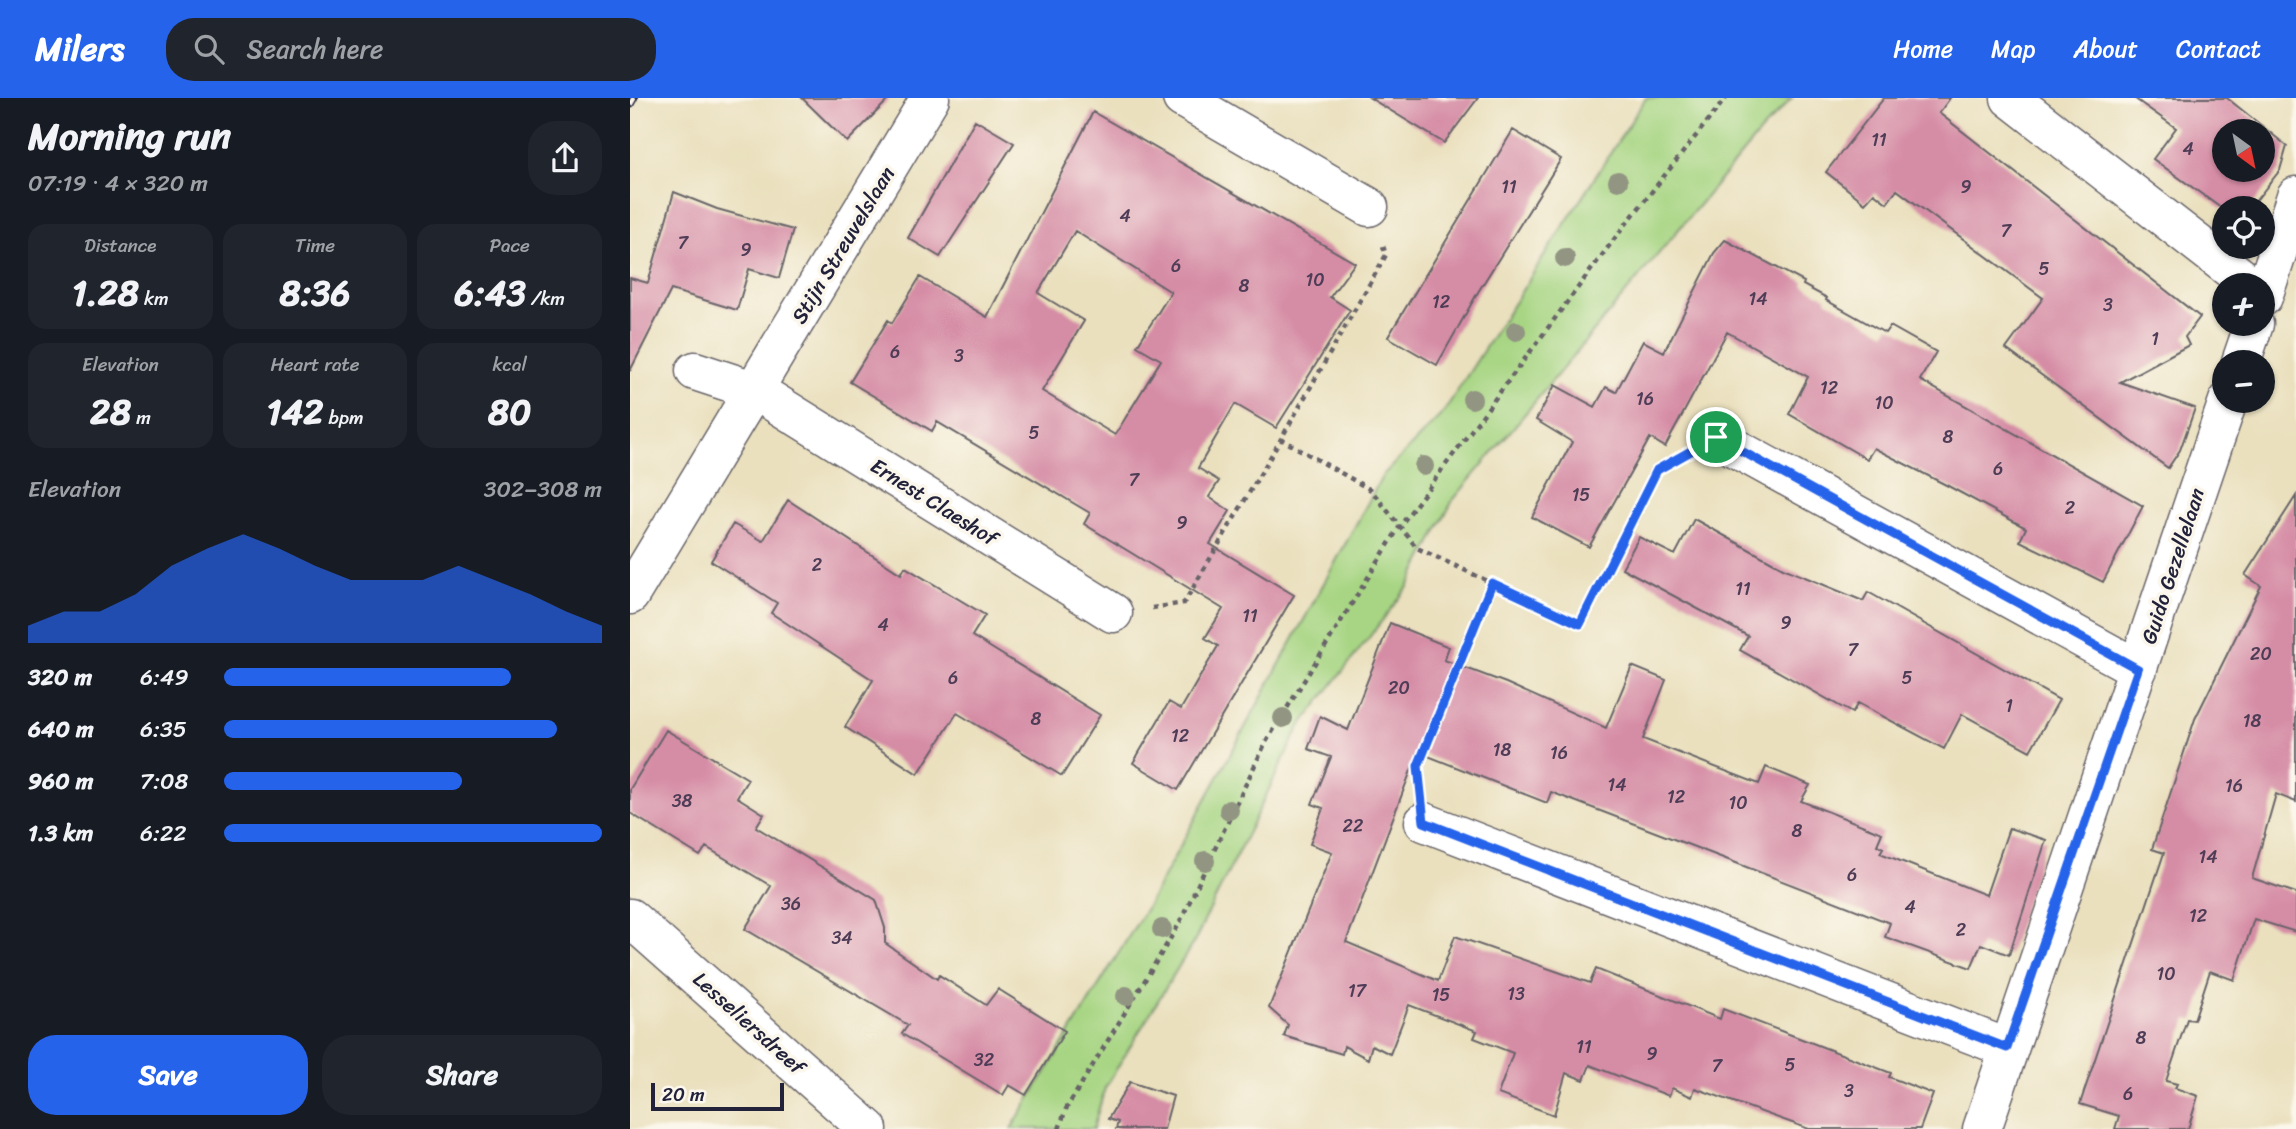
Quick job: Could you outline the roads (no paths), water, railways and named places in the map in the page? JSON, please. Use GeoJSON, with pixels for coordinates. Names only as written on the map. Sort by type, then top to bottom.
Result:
{"type":"FeatureCollection","features":[{"type":"Feature","properties":{"kind":"street","name":"Stijn Streuvelslaan"},"geometry":{"type":"LineString","coordinates":[[630,595],[756,391],[930,98]]}},
{"type":"Feature","properties":{"kind":"street"},"geometry":{"type":"LineString","coordinates":[[1182,98],[1369,207]]}},
{"type":"Feature","properties":{"kind":"street"},"geometry":{"type":"LineString","coordinates":[[2010,98],[2236,273]]}},
{"type":"Feature","properties":{"kind":"street"},"geometry":{"type":"LineString","coordinates":[[2270,273],[2296,196]]}},
{"type":"Feature","properties":{"kind":"street"},"geometry":{"type":"LineString","coordinates":[[695,371],[756,391]]}},
{"type":"Feature","properties":{"kind":"street","name":"Ernest Claeshof"},"geometry":{"type":"LineString","coordinates":[[756,391],[1113,613]]}},
{"type":"Feature","properties":{"kind":"street","name":"Guido Gezellelaan"},"geometry":{"type":"LineString","coordinates":[[1982,1129],[2007,1048],[2224,413]]}},
{"type":"Feature","properties":{"kind":"street"},"geometry":{"type":"LineString","coordinates":[[1716,437],[2138,669]]}},
{"type":"Feature","properties":{"kind":"street"},"geometry":{"type":"LineString","coordinates":[[1424,822],[2007,1048]]}},
{"type":"Feature","properties":{"kind":"street","name":"Lesseliersdreef"},"geometry":{"type":"LineString","coordinates":[[630,918],[868,1129]]}},
{"type":"Feature","properties":{"kind":"railway"},"geometry":{"type":"LineString","coordinates":[[630,105],[634,98]]}}]}
